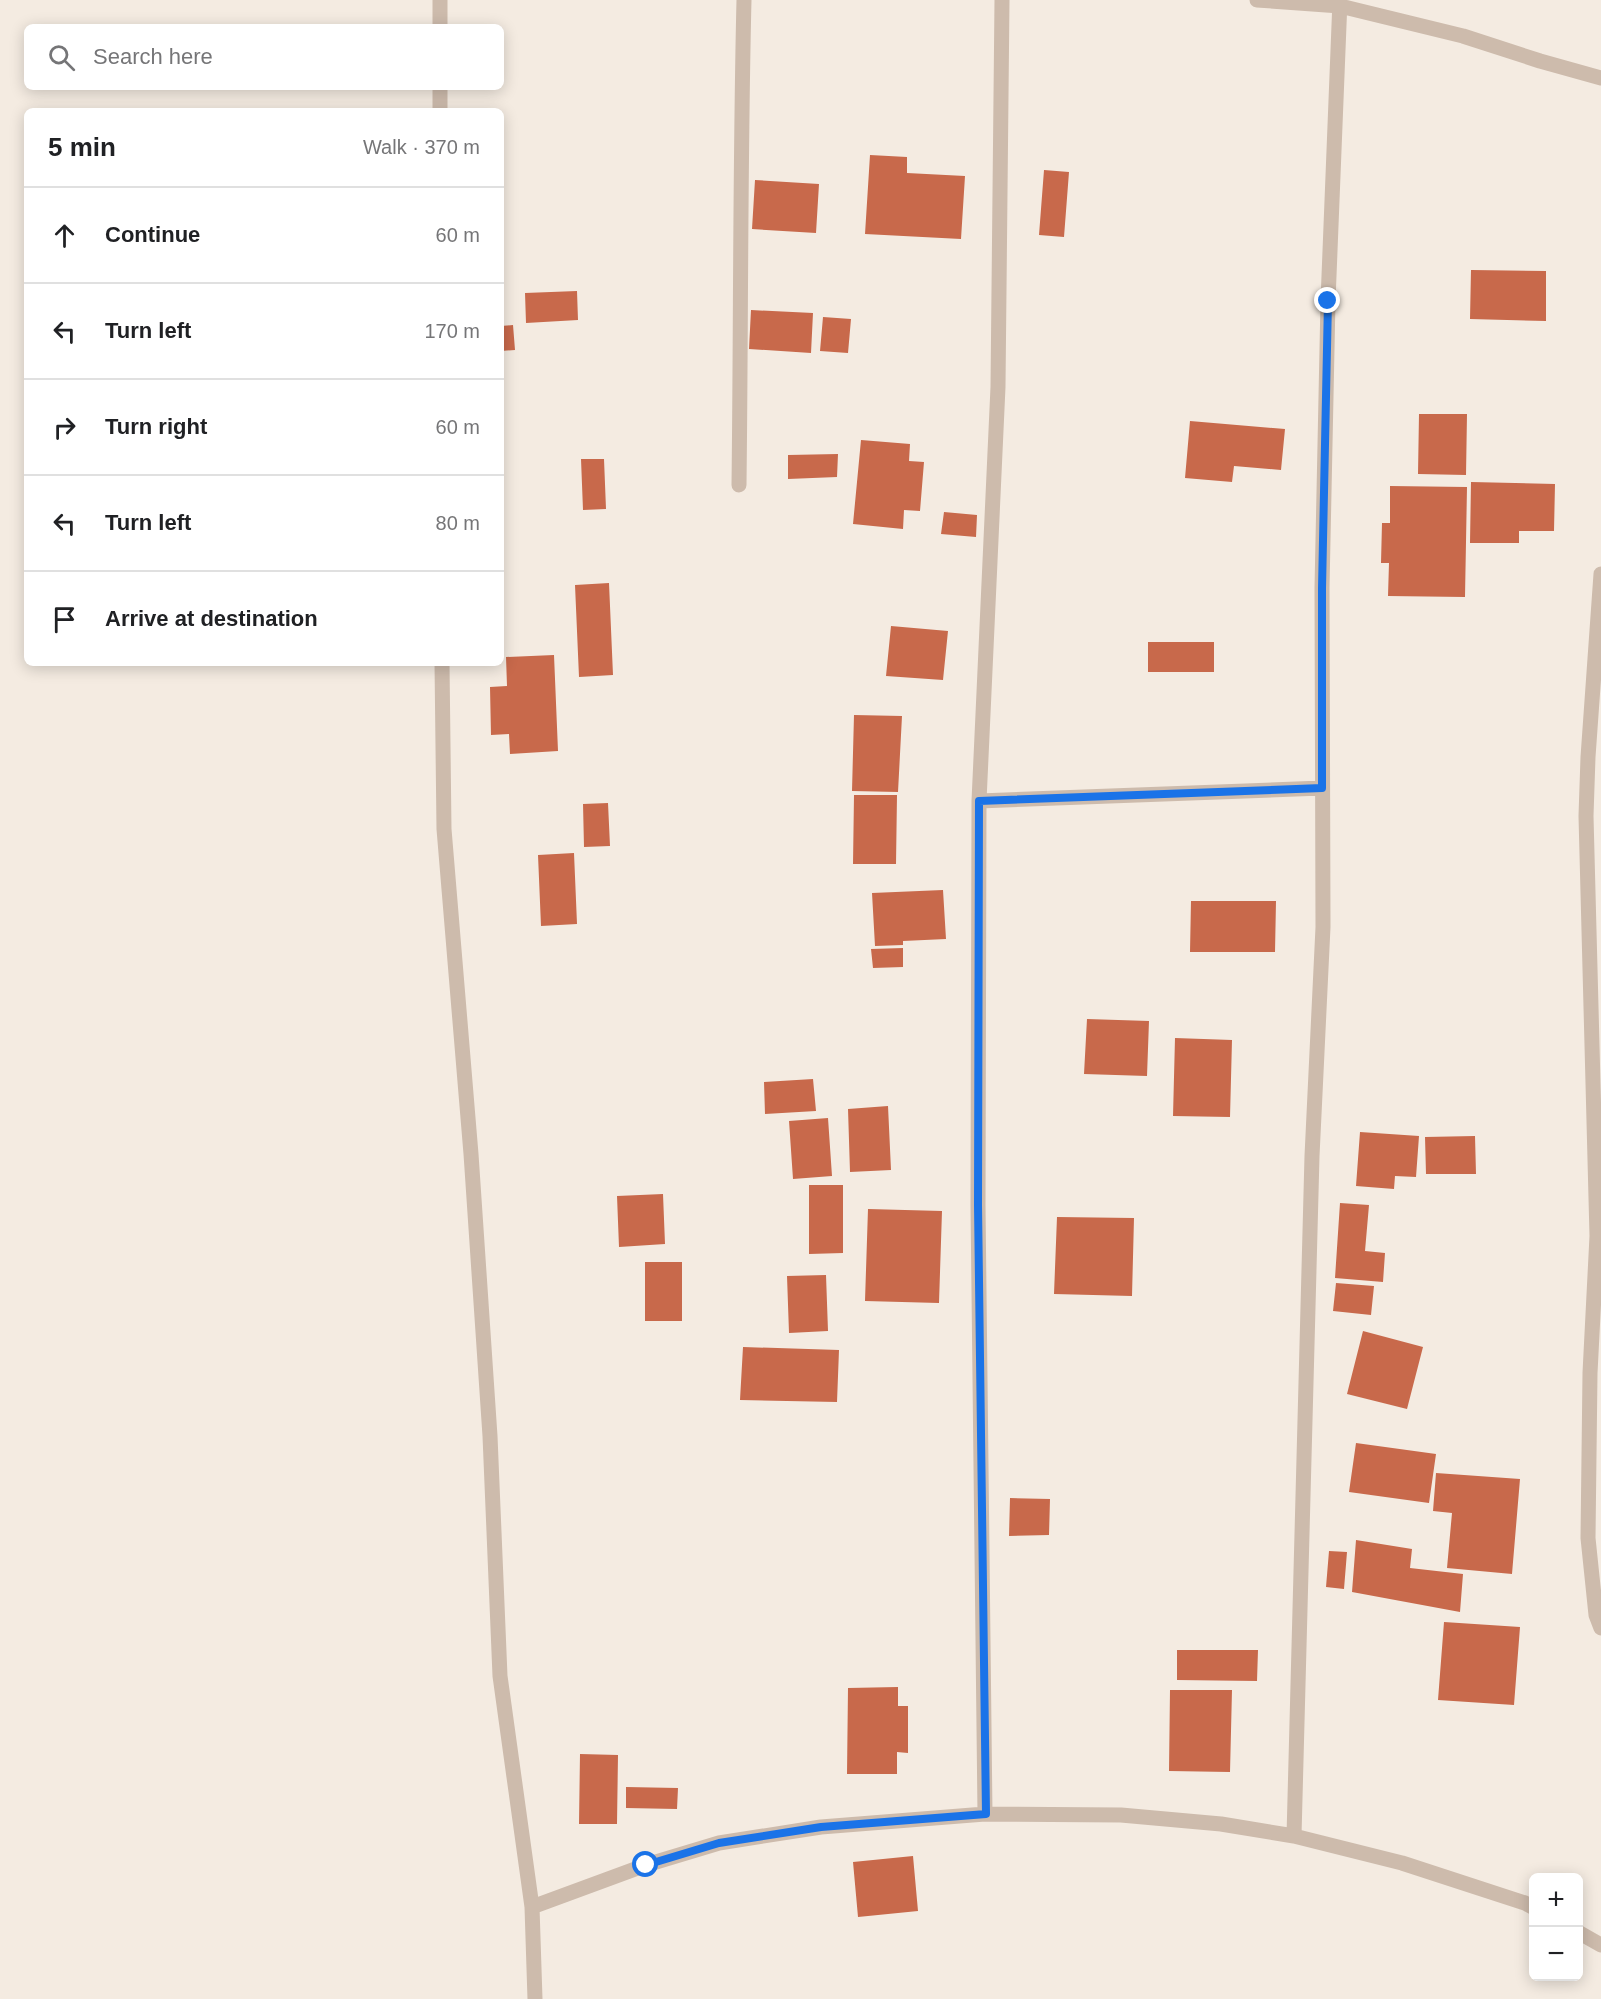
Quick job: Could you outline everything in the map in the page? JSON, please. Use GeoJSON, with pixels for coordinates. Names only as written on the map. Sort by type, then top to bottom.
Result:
{"type":"FeatureCollection","features":[{"type":"Feature","properties":{"kind":"street"},"geometry":{"type":"LineString","coordinates":[[440,0],[440,24]]}},
{"type":"Feature","properties":{"kind":"street"},"geometry":{"type":"LineString","coordinates":[[739,485],[744,0]]}},
{"type":"Feature","properties":{"kind":"street"},"geometry":{"type":"LineString","coordinates":[[986,1814],[978,1205],[979,801],[998,387],[1002,0]]}},
{"type":"Feature","properties":{"kind":"street"},"geometry":{"type":"LineString","coordinates":[[1257,0],[1340,3],[1463,36],[1601,78]]}},
{"type":"Feature","properties":{"kind":"street"},"geometry":{"type":"LineString","coordinates":[[1294,1836],[1311,1167],[1323,927],[1322,588],[1328,301],[1340,3]]}},
{"type":"Feature","properties":{"kind":"street"},"geometry":{"type":"LineString","coordinates":[[440,90],[440,108]]}},
{"type":"Feature","properties":{"kind":"street"},"geometry":{"type":"LineString","coordinates":[[1601,574],[1588,757],[1593,816],[1597,1236],[1590,1373],[1588,1538],[1596,1615],[1601,1628]]}},
{"type":"Feature","properties":{"kind":"street"},"geometry":{"type":"LineString","coordinates":[[442,666],[444,829],[471,1154],[490,1436],[500,1676],[532,1906],[535,1999]]}},
{"type":"Feature","properties":{"kind":"street"},"geometry":{"type":"LineString","coordinates":[[979,801],[1322,788]]}},
{"type":"Feature","properties":{"kind":"street"},"geometry":{"type":"LineString","coordinates":[[532,1906],[646,1865],[719,1843],[821,1827],[986,1814],[1121,1815],[1221,1824],[1294,1836],[1402,1863],[1529,1906]]}},
{"type":"Feature","properties":{"kind":"street"},"geometry":{"type":"LineString","coordinates":[[1583,1935],[1601,1944]]}},
{"type":"Feature","properties":{"kind":"building"},"geometry":{"type":"Polygon","coordinates":[[[870,155],[907,157],[907,173],[965,176],[961,239],[865,234],[870,155]]]}},
{"type":"Feature","properties":{"kind":"building"},"geometry":{"type":"Polygon","coordinates":[[[1044,170],[1069,172],[1064,237],[1039,235],[1044,170]]]}},
{"type":"Feature","properties":{"kind":"building"},"geometry":{"type":"Polygon","coordinates":[[[755,180],[819,184],[816,233],[752,229],[755,180]]]}},
{"type":"Feature","properties":{"kind":"building"},"geometry":{"type":"Polygon","coordinates":[[[1471,270],[1546,271],[1546,321],[1470,319],[1471,270]]]}},
{"type":"Feature","properties":{"kind":"building"},"geometry":{"type":"Polygon","coordinates":[[[577,291],[578,320],[526,323],[525,293],[577,291]]]}},
{"type":"Feature","properties":{"kind":"building"},"geometry":{"type":"Polygon","coordinates":[[[751,310],[813,313],[811,353],[749,349],[751,310]]]}},
{"type":"Feature","properties":{"kind":"building"},"geometry":{"type":"Polygon","coordinates":[[[823,317],[851,319],[848,353],[820,351],[823,317]]]}},
{"type":"Feature","properties":{"kind":"building"},"geometry":{"type":"Polygon","coordinates":[[[513,325],[515,350],[504,351],[504,326],[513,325]]]}},
{"type":"Feature","properties":{"kind":"building"},"geometry":{"type":"Polygon","coordinates":[[[1419,414],[1467,414],[1466,475],[1418,474],[1419,414]]]}},
{"type":"Feature","properties":{"kind":"building"},"geometry":{"type":"Polygon","coordinates":[[[1190,421],[1285,429],[1281,470],[1234,466],[1232,482],[1185,478],[1190,421]]]}},
{"type":"Feature","properties":{"kind":"building"},"geometry":{"type":"Polygon","coordinates":[[[861,440],[910,444],[909,461],[924,462],[920,511],[904,510],[903,529],[853,524],[861,440]]]}},
{"type":"Feature","properties":{"kind":"building"},"geometry":{"type":"Polygon","coordinates":[[[838,454],[837,477],[788,479],[788,455],[838,454]]]}},
{"type":"Feature","properties":{"kind":"building"},"geometry":{"type":"Polygon","coordinates":[[[581,459],[604,459],[606,509],[583,510],[581,459]]]}},
{"type":"Feature","properties":{"kind":"building"},"geometry":{"type":"Polygon","coordinates":[[[1471,482],[1555,484],[1554,531],[1519,531],[1519,543],[1470,543],[1471,482]]]}},
{"type":"Feature","properties":{"kind":"building"},"geometry":{"type":"Polygon","coordinates":[[[1390,486],[1467,487],[1465,597],[1388,596],[1389,563],[1381,563],[1382,523],[1390,523],[1390,486]]]}},
{"type":"Feature","properties":{"kind":"building"},"geometry":{"type":"Polygon","coordinates":[[[944,512],[977,515],[976,537],[941,534],[944,512]]]}},
{"type":"Feature","properties":{"kind":"building"},"geometry":{"type":"Polygon","coordinates":[[[609,583],[613,675],[579,677],[575,585],[609,583]]]}},
{"type":"Feature","properties":{"kind":"building"},"geometry":{"type":"Polygon","coordinates":[[[891,626],[948,631],[943,680],[886,676],[891,626]]]}},
{"type":"Feature","properties":{"kind":"building"},"geometry":{"type":"Polygon","coordinates":[[[1148,642],[1214,642],[1214,672],[1148,672],[1148,642]]]}},
{"type":"Feature","properties":{"kind":"building"},"geometry":{"type":"Polygon","coordinates":[[[554,655],[558,751],[510,754],[509,734],[491,735],[490,687],[507,686],[506,657],[554,655]]]}},
{"type":"Feature","properties":{"kind":"building"},"geometry":{"type":"Polygon","coordinates":[[[854,715],[902,716],[898,792],[852,791],[854,715]]]}},
{"type":"Feature","properties":{"kind":"building"},"geometry":{"type":"Polygon","coordinates":[[[854,795],[897,795],[896,864],[853,864],[854,795]]]}},
{"type":"Feature","properties":{"kind":"building"},"geometry":{"type":"Polygon","coordinates":[[[608,803],[610,846],[584,847],[583,804],[608,803]]]}},
{"type":"Feature","properties":{"kind":"building"},"geometry":{"type":"Polygon","coordinates":[[[574,853],[577,924],[541,926],[538,855],[574,853]]]}},
{"type":"Feature","properties":{"kind":"building"},"geometry":{"type":"Polygon","coordinates":[[[943,890],[946,939],[903,941],[903,945],[875,946],[872,893],[943,890]]]}},
{"type":"Feature","properties":{"kind":"building"},"geometry":{"type":"Polygon","coordinates":[[[1191,901],[1276,901],[1275,952],[1190,952],[1191,901]]]}},
{"type":"Feature","properties":{"kind":"building"},"geometry":{"type":"Polygon","coordinates":[[[903,948],[903,967],[873,968],[871,949],[903,948]]]}},
{"type":"Feature","properties":{"kind":"building"},"geometry":{"type":"Polygon","coordinates":[[[1087,1019],[1149,1021],[1147,1076],[1084,1074],[1087,1019]]]}},
{"type":"Feature","properties":{"kind":"building"},"geometry":{"type":"Polygon","coordinates":[[[1175,1038],[1232,1040],[1230,1117],[1173,1116],[1175,1038]]]}},
{"type":"Feature","properties":{"kind":"building"},"geometry":{"type":"Polygon","coordinates":[[[813,1079],[816,1111],[765,1114],[764,1082],[813,1079]]]}},
{"type":"Feature","properties":{"kind":"building"},"geometry":{"type":"Polygon","coordinates":[[[888,1106],[891,1170],[850,1172],[848,1109],[888,1106]]]}},
{"type":"Feature","properties":{"kind":"building"},"geometry":{"type":"Polygon","coordinates":[[[828,1118],[832,1176],[793,1179],[789,1121],[828,1118]]]}},
{"type":"Feature","properties":{"kind":"building"},"geometry":{"type":"Polygon","coordinates":[[[1360,1132],[1419,1136],[1416,1177],[1395,1176],[1394,1189],[1356,1186],[1360,1132]]]}},
{"type":"Feature","properties":{"kind":"building"},"geometry":{"type":"Polygon","coordinates":[[[1475,1136],[1476,1174],[1426,1174],[1425,1137],[1475,1136]]]}},
{"type":"Feature","properties":{"kind":"building"},"geometry":{"type":"Polygon","coordinates":[[[809,1185],[843,1185],[843,1253],[809,1254],[809,1185]]]}},
{"type":"Feature","properties":{"kind":"building"},"geometry":{"type":"Polygon","coordinates":[[[663,1194],[665,1244],[619,1247],[617,1196],[663,1194]]]}},
{"type":"Feature","properties":{"kind":"building"},"geometry":{"type":"Polygon","coordinates":[[[1340,1203],[1369,1205],[1365,1251],[1385,1253],[1383,1282],[1335,1278],[1340,1203]]]}},
{"type":"Feature","properties":{"kind":"building"},"geometry":{"type":"Polygon","coordinates":[[[868,1209],[942,1211],[939,1303],[865,1301],[868,1209]]]}},
{"type":"Feature","properties":{"kind":"building"},"geometry":{"type":"Polygon","coordinates":[[[1057,1217],[1134,1218],[1132,1296],[1054,1294],[1057,1217]]]}},
{"type":"Feature","properties":{"kind":"building"},"geometry":{"type":"Polygon","coordinates":[[[645,1262],[682,1262],[682,1321],[645,1321],[645,1262]]]}},
{"type":"Feature","properties":{"kind":"building"},"geometry":{"type":"Polygon","coordinates":[[[826,1275],[828,1331],[789,1333],[787,1276],[826,1275]]]}},
{"type":"Feature","properties":{"kind":"building"},"geometry":{"type":"Polygon","coordinates":[[[1336,1283],[1374,1286],[1371,1315],[1333,1311],[1336,1283]]]}},
{"type":"Feature","properties":{"kind":"building"},"geometry":{"type":"Polygon","coordinates":[[[1363,1331],[1423,1347],[1407,1409],[1347,1394],[1363,1331]]]}},
{"type":"Feature","properties":{"kind":"building"},"geometry":{"type":"Polygon","coordinates":[[[743,1347],[839,1350],[837,1402],[740,1400],[743,1347]]]}},
{"type":"Feature","properties":{"kind":"building"},"geometry":{"type":"Polygon","coordinates":[[[1356,1443],[1436,1454],[1429,1503],[1349,1492],[1356,1443]]]}},
{"type":"Feature","properties":{"kind":"building"},"geometry":{"type":"Polygon","coordinates":[[[1436,1473],[1520,1479],[1512,1574],[1447,1568],[1452,1513],[1433,1511],[1436,1473]]]}},
{"type":"Feature","properties":{"kind":"building"},"geometry":{"type":"Polygon","coordinates":[[[1010,1498],[1050,1499],[1049,1535],[1009,1536],[1010,1498]]]}},
{"type":"Feature","properties":{"kind":"building"},"geometry":{"type":"Polygon","coordinates":[[[1356,1540],[1412,1549],[1410,1568],[1463,1574],[1460,1612],[1352,1592],[1356,1540]]]}},
{"type":"Feature","properties":{"kind":"building"},"geometry":{"type":"Polygon","coordinates":[[[1329,1551],[1347,1552],[1344,1589],[1326,1587],[1329,1551]]]}},
{"type":"Feature","properties":{"kind":"building"},"geometry":{"type":"Polygon","coordinates":[[[1444,1622],[1520,1627],[1514,1705],[1438,1700],[1444,1622]]]}},
{"type":"Feature","properties":{"kind":"building"},"geometry":{"type":"Polygon","coordinates":[[[1177,1650],[1258,1650],[1257,1681],[1177,1680],[1177,1650]]]}},
{"type":"Feature","properties":{"kind":"building"},"geometry":{"type":"Polygon","coordinates":[[[898,1687],[898,1706],[908,1706],[908,1753],[897,1752],[897,1774],[847,1774],[848,1688],[898,1687]]]}},
{"type":"Feature","properties":{"kind":"building"},"geometry":{"type":"Polygon","coordinates":[[[1170,1690],[1232,1690],[1230,1772],[1169,1771],[1170,1690]]]}},
{"type":"Feature","properties":{"kind":"building"},"geometry":{"type":"Polygon","coordinates":[[[580,1754],[618,1755],[617,1824],[579,1824],[580,1754]]]}},
{"type":"Feature","properties":{"kind":"building"},"geometry":{"type":"Polygon","coordinates":[[[626,1787],[678,1788],[677,1809],[626,1808],[626,1787]]]}},
{"type":"Feature","properties":{"kind":"building"},"geometry":{"type":"Polygon","coordinates":[[[913,1856],[918,1911],[858,1917],[853,1862],[913,1856]]]}},
{"type":"Feature","properties":{"kind":"route"},"geometry":{"type":"LineString","coordinates":[[646,1865],[719,1843],[821,1827],[986,1814],[978,1205],[979,801],[1322,788],[1322,588],[1328,301]]}}]}
